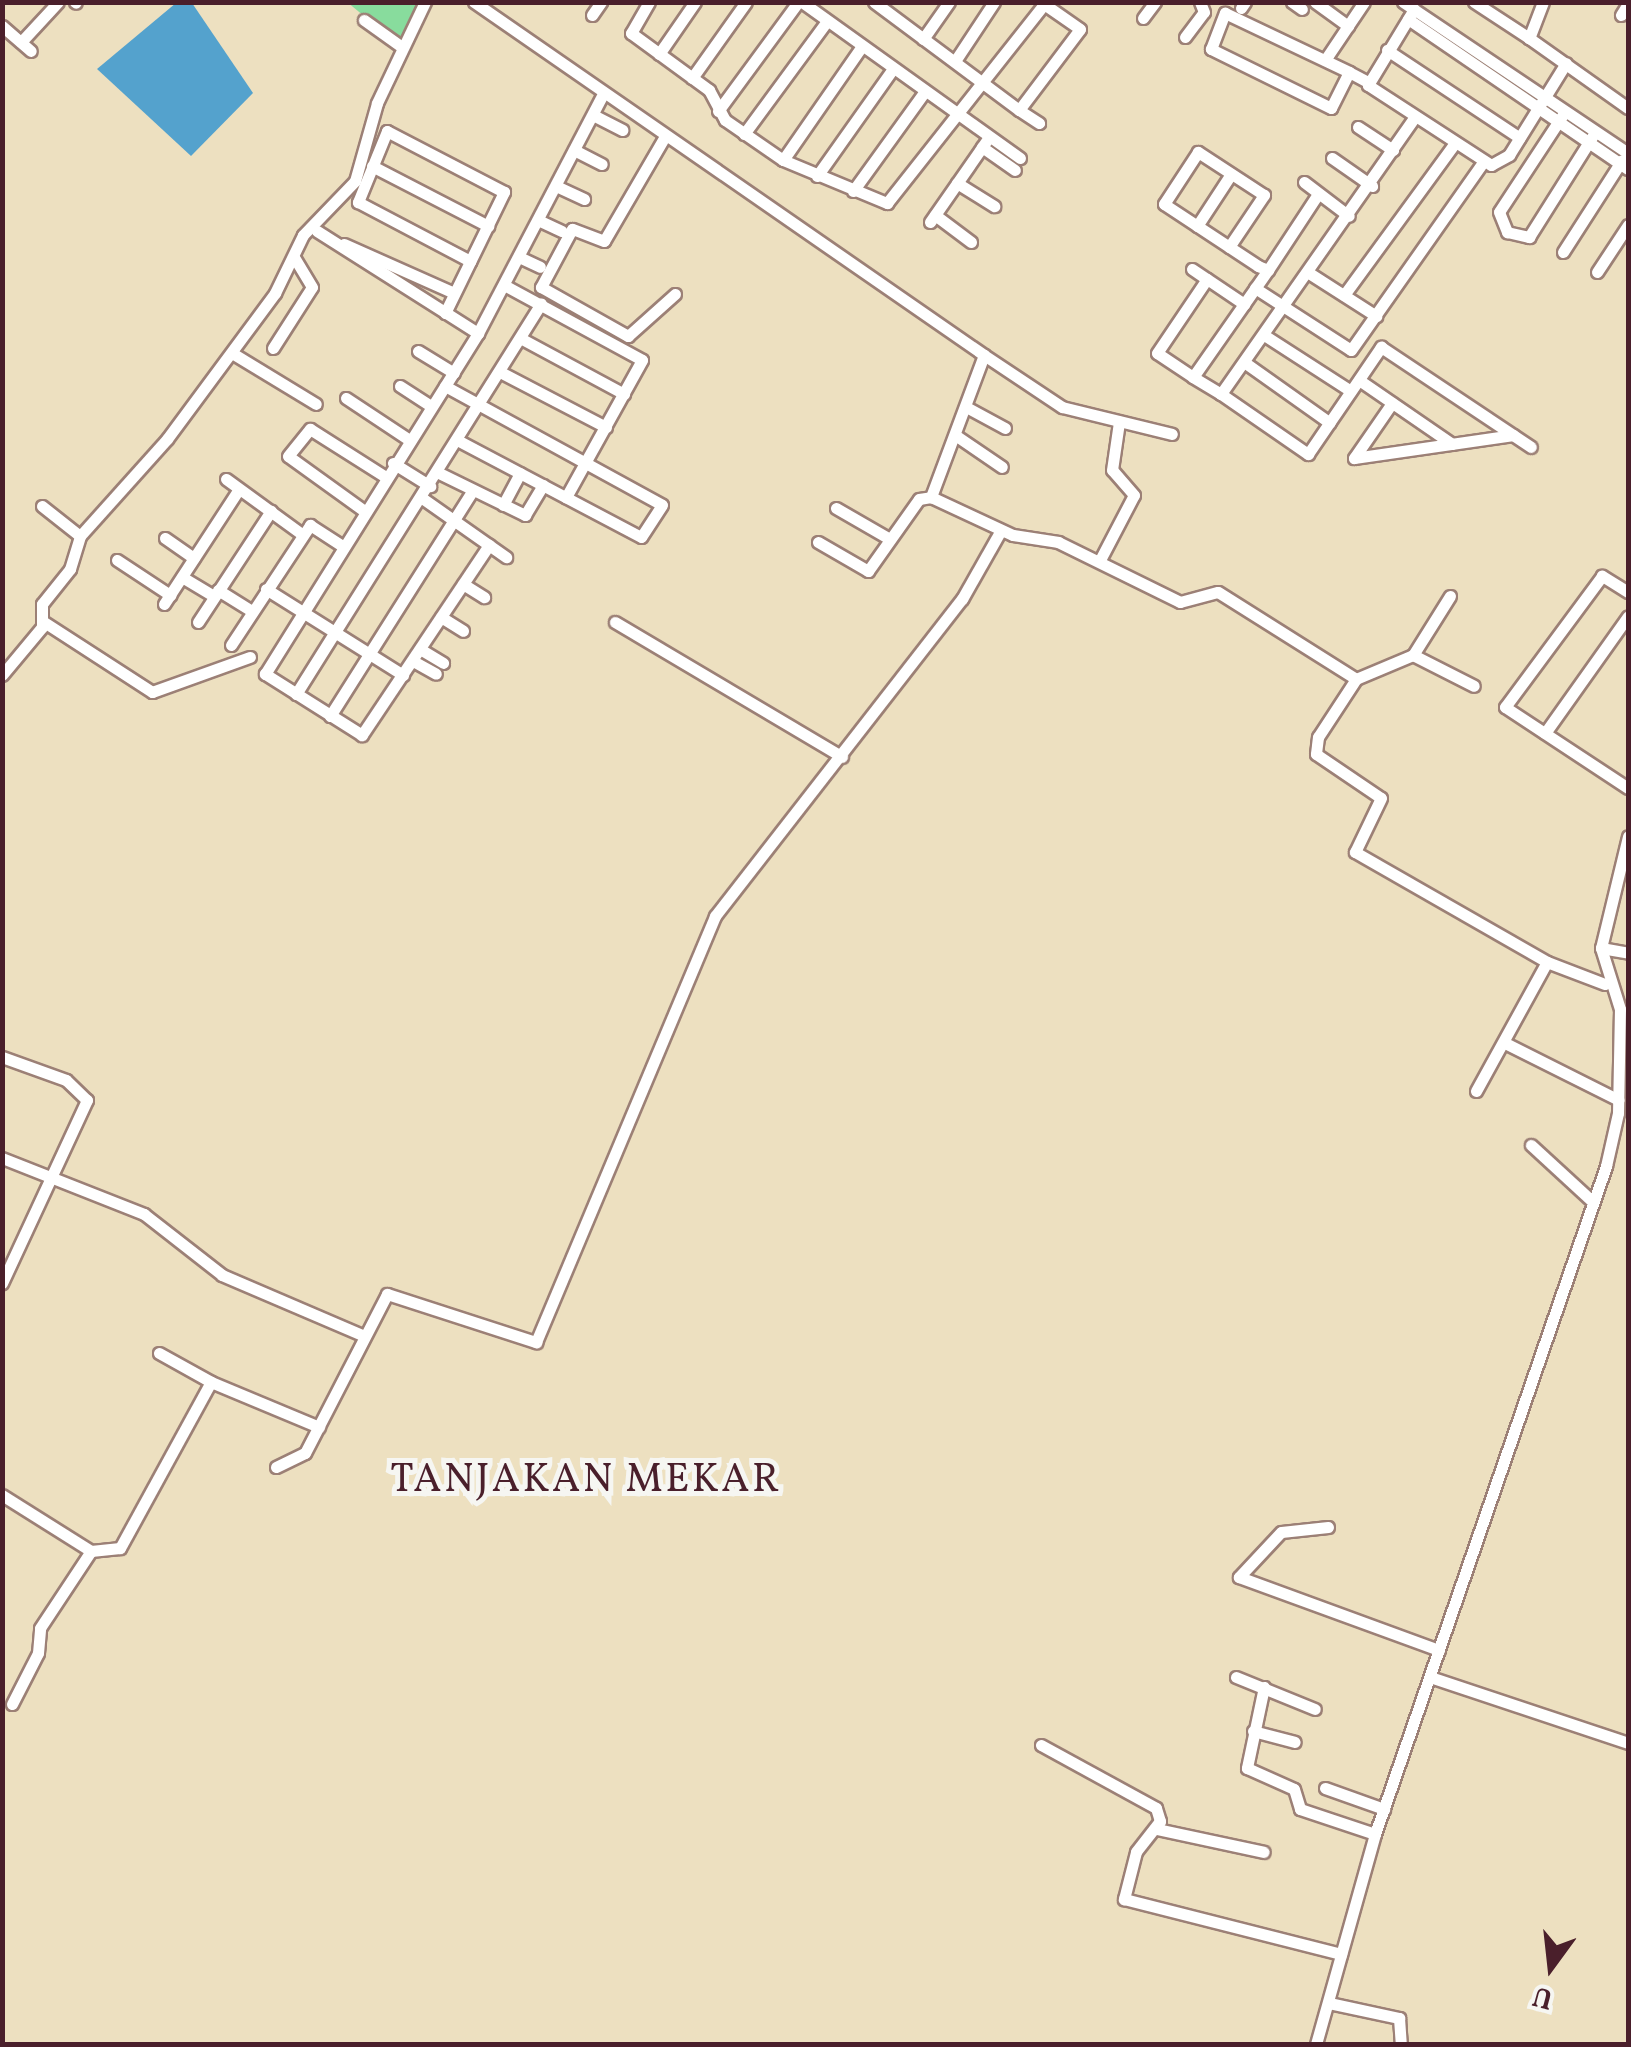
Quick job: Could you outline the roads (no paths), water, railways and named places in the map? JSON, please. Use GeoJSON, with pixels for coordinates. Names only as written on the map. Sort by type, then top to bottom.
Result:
{"type":"FeatureCollection","features":[{"type":"Feature","properties":{"kind":"street"},"geometry":{"type":"LineString","coordinates":[[2,26],[26,46],[58,2]]}},
{"type":"Feature","properties":{"kind":"street"},"geometry":{"type":"LineString","coordinates":[[2,675],[44,622],[42,604],[70,570],[80,536],[232,353],[294,259],[303,235],[362,168],[402,46],[424,2]]}},
{"type":"Feature","properties":{"kind":"street"},"geometry":{"type":"LineString","coordinates":[[474,2],[664,138],[1062,408],[1172,434]]}},
{"type":"Feature","properties":{"kind":"street"},"geometry":{"type":"LineString","coordinates":[[592,14],[601,2]]}},
{"type":"Feature","properties":{"kind":"street"},"geometry":{"type":"LineString","coordinates":[[648,2],[630,29],[692,78],[718,111],[783,160],[854,191],[895,200],[1045,4],[1080,29],[1018,110]]}},
{"type":"Feature","properties":{"kind":"street"},"geometry":{"type":"LineString","coordinates":[[659,54],[695,2]]}},
{"type":"Feature","properties":{"kind":"street"},"geometry":{"type":"LineString","coordinates":[[692,78],[746,2]]}},
{"type":"Feature","properties":{"kind":"street"},"geometry":{"type":"LineString","coordinates":[[718,111],[800,2],[860,49],[958,114],[986,142],[1018,164]]}},
{"type":"Feature","properties":{"kind":"street"},"geometry":{"type":"LineString","coordinates":[[874,2],[893,8],[922,39],[1038,123]]}},
{"type":"Feature","properties":{"kind":"street"},"geometry":{"type":"LineString","coordinates":[[922,39],[949,2]]}},
{"type":"Feature","properties":{"kind":"street"},"geometry":{"type":"LineString","coordinates":[[955,60],[994,2]]}},
{"type":"Feature","properties":{"kind":"street"},"geometry":{"type":"LineString","coordinates":[[1144,18],[1155,2]]}},
{"type":"Feature","properties":{"kind":"street"},"geometry":{"type":"LineString","coordinates":[[1185,37],[1202,16],[1200,2]]}},
{"type":"Feature","properties":{"kind":"street"},"geometry":{"type":"LineString","coordinates":[[1315,2],[1348,26]]}},
{"type":"Feature","properties":{"kind":"street"},"geometry":{"type":"LineString","coordinates":[[1324,60],[1364,2]]}},
{"type":"Feature","properties":{"kind":"street"},"geometry":{"type":"LineString","coordinates":[[1474,2],[1628,108]]}},
{"type":"Feature","properties":{"kind":"street"},"geometry":{"type":"LineString","coordinates":[[1529,38],[1542,2]]}},
{"type":"Feature","properties":{"kind":"street"},"geometry":{"type":"LineString","coordinates":[[1368,82],[1408,10],[1626,159],[1563,252]]}},
{"type":"Feature","properties":{"kind":"street"},"geometry":{"type":"LineString","coordinates":[[1349,72],[1331,108],[1211,49],[1225,13],[1349,72],[1368,82],[1414,118],[1483,162],[1501,164],[1566,63]]}},
{"type":"Feature","properties":{"kind":"street"},"geometry":{"type":"LineString","coordinates":[[364,20],[402,46]]}},
{"type":"Feature","properties":{"kind":"street"},"geometry":{"type":"LineString","coordinates":[[744,134],[827,20]]}},
{"type":"Feature","properties":{"kind":"street"},"geometry":{"type":"LineString","coordinates":[[783,160],[860,49]]}},
{"type":"Feature","properties":{"kind":"street"},"geometry":{"type":"LineString","coordinates":[[1387,50],[1520,138]]}},
{"type":"Feature","properties":{"kind":"street"},"geometry":{"type":"LineString","coordinates":[[817,176],[892,70]]}},
{"type":"Feature","properties":{"kind":"street"},"geometry":{"type":"LineString","coordinates":[[854,191],[925,91]]}},
{"type":"Feature","properties":{"kind":"street"},"geometry":{"type":"LineString","coordinates":[[489,545],[362,735],[296,694],[264,668],[478,332],[603,94]]}},
{"type":"Feature","properties":{"kind":"street"},"geometry":{"type":"LineString","coordinates":[[592,115],[622,130]]}},
{"type":"Feature","properties":{"kind":"street"},"geometry":{"type":"LineString","coordinates":[[1221,394],[1372,186],[1414,118]]}},
{"type":"Feature","properties":{"kind":"street"},"geometry":{"type":"LineString","coordinates":[[1561,118],[1499,212],[1507,232],[1528,236],[1592,138]]}},
{"type":"Feature","properties":{"kind":"street"},"geometry":{"type":"LineString","coordinates":[[1358,127],[1393,150]]}},
{"type":"Feature","properties":{"kind":"street"},"geometry":{"type":"LineString","coordinates":[[445,313],[488,226],[500,186],[392,132],[372,166],[358,202],[470,260]]}},
{"type":"Feature","properties":{"kind":"street"},"geometry":{"type":"LineString","coordinates":[[664,138],[604,242],[572,229],[540,287],[628,336],[675,294]]}},
{"type":"Feature","properties":{"kind":"street"},"geometry":{"type":"LineString","coordinates":[[971,242],[932,218],[986,142]]}},
{"type":"Feature","properties":{"kind":"street"},"geometry":{"type":"LineString","coordinates":[[1344,295],[1454,144]]}},
{"type":"Feature","properties":{"kind":"street"},"geometry":{"type":"LineString","coordinates":[[574,150],[602,164]]}},
{"type":"Feature","properties":{"kind":"street"},"geometry":{"type":"LineString","coordinates":[[1230,247],[1264,195],[1198,152],[1164,204],[1230,247],[1268,270]]}},
{"type":"Feature","properties":{"kind":"street"},"geometry":{"type":"LineString","coordinates":[[1332,158],[1372,186]]}},
{"type":"Feature","properties":{"kind":"street"},"geometry":{"type":"LineString","coordinates":[[1351,350],[1483,162]]}},
{"type":"Feature","properties":{"kind":"street"},"geometry":{"type":"LineString","coordinates":[[372,166],[488,226]]}},
{"type":"Feature","properties":{"kind":"street"},"geometry":{"type":"LineString","coordinates":[[1197,226],[1231,174]]}},
{"type":"Feature","properties":{"kind":"street"},"geometry":{"type":"LineString","coordinates":[[1304,182],[1349,216]]}},
{"type":"Feature","properties":{"kind":"street"},"geometry":{"type":"LineString","coordinates":[[956,183],[994,206]]}},
{"type":"Feature","properties":{"kind":"street"},"geometry":{"type":"LineString","coordinates":[[556,186],[584,199]]}},
{"type":"Feature","properties":{"kind":"street"},"geometry":{"type":"LineString","coordinates":[[1193,377],[1318,194]]}},
{"type":"Feature","properties":{"kind":"street"},"geometry":{"type":"LineString","coordinates":[[538,220],[562,231]]}},
{"type":"Feature","properties":{"kind":"street"},"geometry":{"type":"LineString","coordinates":[[1597,272],[1628,225]]}},
{"type":"Feature","properties":{"kind":"street"},"geometry":{"type":"LineString","coordinates":[[317,231],[478,332]]}},
{"type":"Feature","properties":{"kind":"street"},"geometry":{"type":"LineString","coordinates":[[336,243],[454,294]]}},
{"type":"Feature","properties":{"kind":"street"},"geometry":{"type":"LineString","coordinates":[[519,256],[540,267]]}},
{"type":"Feature","properties":{"kind":"street"},"geometry":{"type":"LineString","coordinates":[[273,348],[312,287],[294,259]]}},
{"type":"Feature","properties":{"kind":"street"},"geometry":{"type":"LineString","coordinates":[[1192,269],[1244,304]]}},
{"type":"Feature","properties":{"kind":"street"},"geometry":{"type":"LineString","coordinates":[[1310,273],[1376,316]]}},
{"type":"Feature","properties":{"kind":"street"},"geometry":{"type":"LineString","coordinates":[[1207,280],[1157,353],[1308,454],[1382,347],[1531,447]]}},
{"type":"Feature","properties":{"kind":"street"},"geometry":{"type":"LineString","coordinates":[[504,285],[642,360],[566,497]]}},
{"type":"Feature","properties":{"kind":"street"},"geometry":{"type":"LineString","coordinates":[[1256,288],[1370,362]]}},
{"type":"Feature","properties":{"kind":"street"},"geometry":{"type":"LineString","coordinates":[[296,694],[504,374],[541,304]]}},
{"type":"Feature","properties":{"kind":"street"},"geometry":{"type":"LineString","coordinates":[[1264,335],[1392,402],[1452,444]]}},
{"type":"Feature","properties":{"kind":"street"},"geometry":{"type":"LineString","coordinates":[[522,339],[624,394]]}},
{"type":"Feature","properties":{"kind":"street"},"geometry":{"type":"LineString","coordinates":[[418,351],[454,372]]}},
{"type":"Feature","properties":{"kind":"street"},"geometry":{"type":"LineString","coordinates":[[232,353],[316,404]]}},
{"type":"Feature","properties":{"kind":"street"},"geometry":{"type":"LineString","coordinates":[[818,542],[868,571],[890,539],[931,497],[958,437],[984,356]]}},
{"type":"Feature","properties":{"kind":"street"},"geometry":{"type":"LineString","coordinates":[[1244,362],[1330,424]]}},
{"type":"Feature","properties":{"kind":"street"},"geometry":{"type":"LineString","coordinates":[[504,374],[606,428]]}},
{"type":"Feature","properties":{"kind":"street"},"geometry":{"type":"LineString","coordinates":[[400,386],[431,406]]}},
{"type":"Feature","properties":{"kind":"street"},"geometry":{"type":"LineString","coordinates":[[446,386],[662,505],[643,537],[459,441]]}},
{"type":"Feature","properties":{"kind":"street"},"geometry":{"type":"LineString","coordinates":[[346,398],[408,439]]}},
{"type":"Feature","properties":{"kind":"street"},"geometry":{"type":"LineString","coordinates":[[1392,402],[1354,458],[1513,435]]}},
{"type":"Feature","properties":{"kind":"street"},"geometry":{"type":"LineString","coordinates":[[968,408],[1005,428]]}},
{"type":"Feature","properties":{"kind":"street"},"geometry":{"type":"LineString","coordinates":[[1100,560],[1134,495],[1112,470],[1119,422]]}},
{"type":"Feature","properties":{"kind":"street"},"geometry":{"type":"LineString","coordinates":[[363,510],[288,456],[310,429],[384,476]]}},
{"type":"Feature","properties":{"kind":"street"},"geometry":{"type":"LineString","coordinates":[[958,437],[1002,466]]}},
{"type":"Feature","properties":{"kind":"street"},"geometry":{"type":"LineString","coordinates":[[392,463],[430,486]]}},
{"type":"Feature","properties":{"kind":"street"},"geometry":{"type":"LineString","coordinates":[[438,473],[525,516],[543,485]]}},
{"type":"Feature","properties":{"kind":"street"},"geometry":{"type":"LineString","coordinates":[[503,505],[520,473]]}},
{"type":"Feature","properties":{"kind":"street"},"geometry":{"type":"LineString","coordinates":[[226,479],[303,535]]}},
{"type":"Feature","properties":{"kind":"street"},"geometry":{"type":"LineString","coordinates":[[117,560],[167,600],[239,489]]}},
{"type":"Feature","properties":{"kind":"street"},"geometry":{"type":"LineString","coordinates":[[330,716],[473,490]]}},
{"type":"Feature","properties":{"kind":"street"},"geometry":{"type":"LineString","coordinates":[[931,497],[1001,530],[1100,560],[1180,602],[1218,592],[1356,679]]}},
{"type":"Feature","properties":{"kind":"street"},"geometry":{"type":"LineString","coordinates":[[422,498],[506,557]]}},
{"type":"Feature","properties":{"kind":"street"},"geometry":{"type":"LineString","coordinates":[[42,506],[80,536]]}},
{"type":"Feature","properties":{"kind":"street"},"geometry":{"type":"LineString","coordinates":[[836,508],[890,539]]}},
{"type":"Feature","properties":{"kind":"street"},"geometry":{"type":"LineString","coordinates":[[198,622],[270,512]]}},
{"type":"Feature","properties":{"kind":"street"},"geometry":{"type":"LineString","coordinates":[[230,645],[310,524],[341,545]]}},
{"type":"Feature","properties":{"kind":"street"},"geometry":{"type":"LineString","coordinates":[[276,1467],[305,1453],[362,1336],[390,1293],[536,1342],[715,916],[962,599],[1001,530]]}},
{"type":"Feature","properties":{"kind":"street"},"geometry":{"type":"LineString","coordinates":[[165,538],[194,558]]}},
{"type":"Feature","properties":{"kind":"street"},"geometry":{"type":"LineString","coordinates":[[182,576],[252,611]]}},
{"type":"Feature","properties":{"kind":"street"},"geometry":{"type":"LineString","coordinates":[[1628,592],[1602,576],[1504,706],[1628,788]]}},
{"type":"Feature","properties":{"kind":"street"},"geometry":{"type":"LineString","coordinates":[[463,584],[484,597]]}},
{"type":"Feature","properties":{"kind":"street"},"geometry":{"type":"LineString","coordinates":[[266,589],[403,676]]}},
{"type":"Feature","properties":{"kind":"street"},"geometry":{"type":"LineString","coordinates":[[1450,596],[1414,655],[1356,679],[1316,750],[1380,798],[1355,852],[1547,962],[1605,984]]}},
{"type":"Feature","properties":{"kind":"street"},"geometry":{"type":"LineString","coordinates":[[1544,733],[1628,616]]}},
{"type":"Feature","properties":{"kind":"street"},"geometry":{"type":"LineString","coordinates":[[441,618],[463,630]]}},
{"type":"Feature","properties":{"kind":"street"},"geometry":{"type":"LineString","coordinates":[[44,622],[152,692],[250,657]]}},
{"type":"Feature","properties":{"kind":"street"},"geometry":{"type":"LineString","coordinates":[[615,622],[842,757]]}},
{"type":"Feature","properties":{"kind":"street"},"geometry":{"type":"LineString","coordinates":[[417,655],[440,668]]}},
{"type":"Feature","properties":{"kind":"street"},"geometry":{"type":"LineString","coordinates":[[1414,655],[1474,686]]}},
{"type":"Feature","properties":{"kind":"street"},"geometry":{"type":"LineString","coordinates":[[1316,2044],[1375,1834],[1592,1202],[1622,1092],[1624,1009],[1605,984],[1601,948],[1628,836]]}},
{"type":"Feature","properties":{"kind":"street"},"geometry":{"type":"LineString","coordinates":[[1601,948],[1628,953]]}},
{"type":"Feature","properties":{"kind":"street"},"geometry":{"type":"LineString","coordinates":[[1476,1091],[1547,962]]}},
{"type":"Feature","properties":{"kind":"street"},"geometry":{"type":"LineString","coordinates":[[1505,1043],[1622,1092]]}},
{"type":"Feature","properties":{"kind":"street"},"geometry":{"type":"LineString","coordinates":[[2,1056],[86,1093],[53,1176],[2,1284]]}},
{"type":"Feature","properties":{"kind":"street"},"geometry":{"type":"LineString","coordinates":[[1532,1146],[1592,1202]]}},
{"type":"Feature","properties":{"kind":"street"},"geometry":{"type":"LineString","coordinates":[[2,1158],[157,1221],[222,1275],[362,1336]]}},
{"type":"Feature","properties":{"kind":"street"},"geometry":{"type":"LineString","coordinates":[[159,1353],[211,1382],[319,1427]]}},
{"type":"Feature","properties":{"kind":"street"},"geometry":{"type":"LineString","coordinates":[[2,1495],[91,1551],[120,1548],[211,1382]]}},
{"type":"Feature","properties":{"kind":"street"},"geometry":{"type":"LineString","coordinates":[[1328,1527],[1282,1532],[1238,1575],[1438,1650]]}},
{"type":"Feature","properties":{"kind":"street"},"geometry":{"type":"LineString","coordinates":[[12,1704],[40,1649],[38,1632],[91,1551]]}},
{"type":"Feature","properties":{"kind":"street"},"geometry":{"type":"LineString","coordinates":[[1236,1677],[1315,1709]]}},
{"type":"Feature","properties":{"kind":"street"},"geometry":{"type":"LineString","coordinates":[[1430,1678],[1628,1744]]}},
{"type":"Feature","properties":{"kind":"street"},"geometry":{"type":"LineString","coordinates":[[1264,1687],[1247,1768],[1294,1789],[1300,1809],[1375,1834]]}},
{"type":"Feature","properties":{"kind":"street"},"geometry":{"type":"LineString","coordinates":[[1254,1730],[1295,1742]]}},
{"type":"Feature","properties":{"kind":"street"},"geometry":{"type":"LineString","coordinates":[[1042,1745],[1143,1795],[1157,1829]]}},
{"type":"Feature","properties":{"kind":"street"},"geometry":{"type":"LineString","coordinates":[[1324,1788],[1384,1809]]}},
{"type":"Feature","properties":{"kind":"street"},"geometry":{"type":"LineString","coordinates":[[1157,1829],[1136,1852],[1124,1899],[1341,1954]]}},
{"type":"Feature","properties":{"kind":"street"},"geometry":{"type":"LineString","coordinates":[[1157,1829],[1264,1852]]}},
{"type":"Feature","properties":{"kind":"street"},"geometry":{"type":"LineString","coordinates":[[1329,2002],[1399,2018],[1401,2044]]}},
{"type":"Feature","properties":{"kind":"water"},"geometry":{"type":"Polygon","coordinates":[[[176,3],[192,3],[253,93],[191,156],[97,69],[176,3]]]}},
{"type":"Feature","properties":{"kind":"district","name":"TANJAKAN MEKAR"},"geometry":{"type":"Point","coordinates":[586,1481]}}]}
